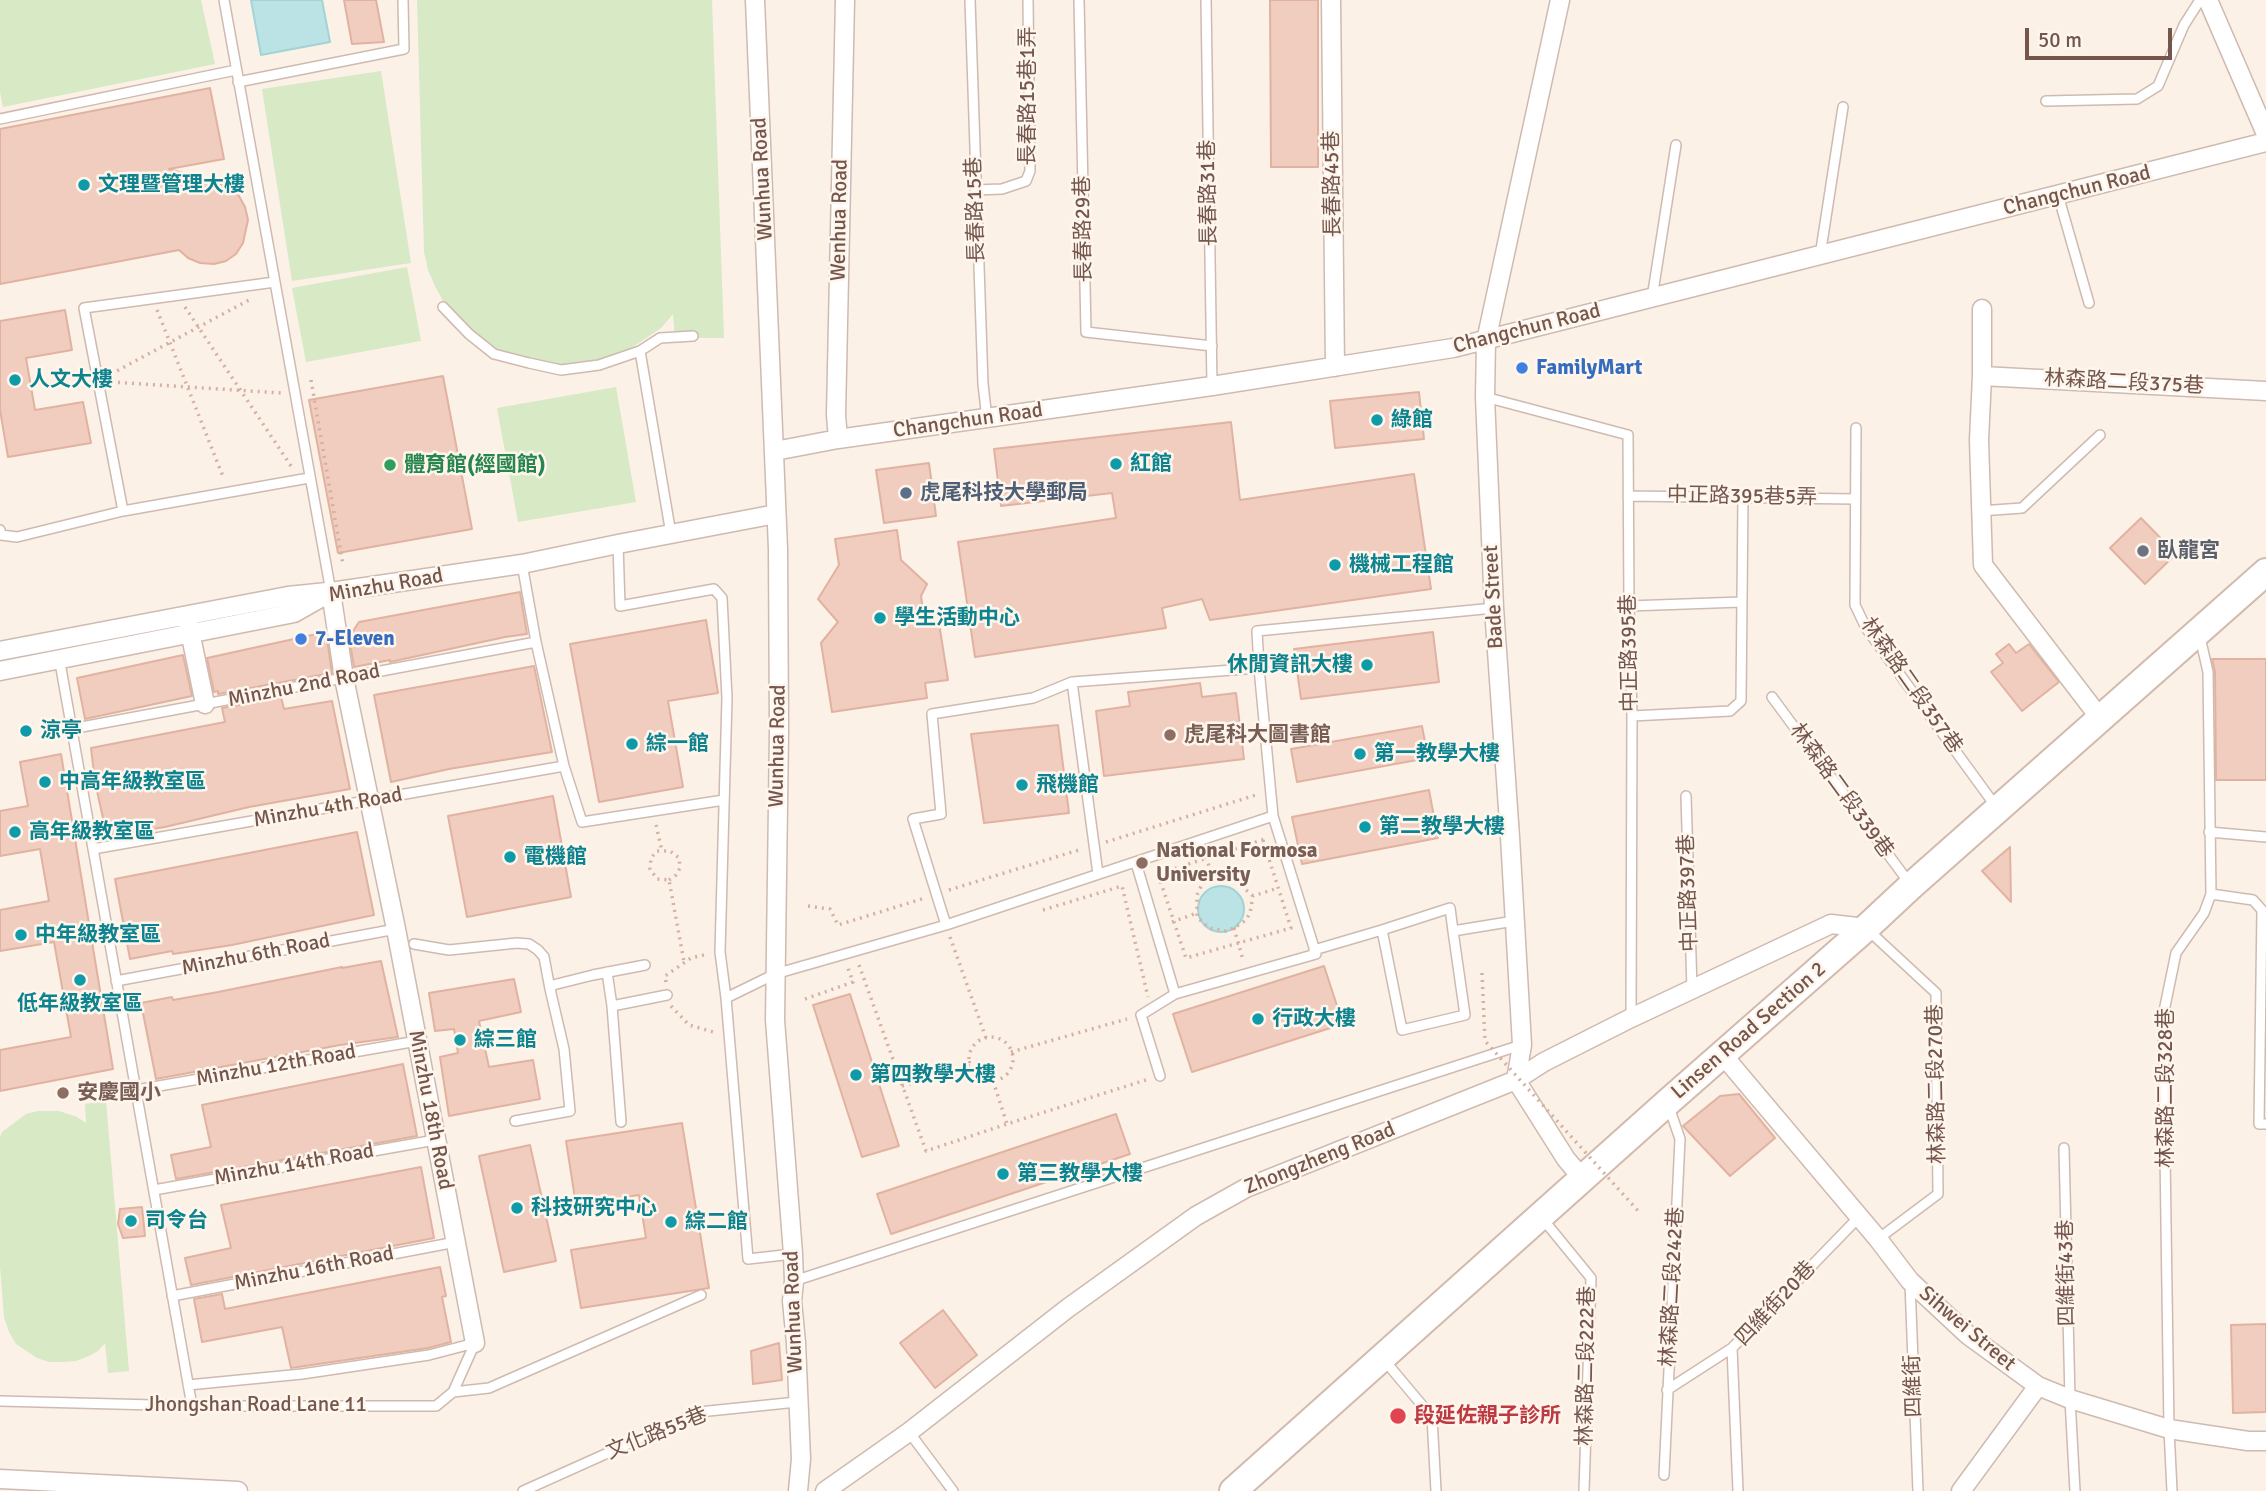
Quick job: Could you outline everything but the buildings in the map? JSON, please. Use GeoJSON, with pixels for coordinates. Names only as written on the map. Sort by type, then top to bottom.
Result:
{"type":"FeatureCollection","features":[{"type":"Feature","properties":{"kind":"main road","name":"Linsen Road Section 2"},"geometry":{"type":"LineString","coordinates":[[1233,1491],[2266,572]]}},
{"type":"Feature","properties":{"kind":"street","name":"Wunhua Road"},"geometry":{"type":"LineString","coordinates":[[755,0],[775,451],[779,731],[775,1020],[793,1254],[792,1301],[800,1459],[798,1491]]}},
{"type":"Feature","properties":{"kind":"street","name":"Wenhua Road"},"geometry":{"type":"LineString","coordinates":[[838,439],[836,415],[845,0]]}},
{"type":"Feature","properties":{"kind":"street","name":"長春路45巷"},"geometry":{"type":"LineString","coordinates":[[1331,0],[1335,367]]}},
{"type":"Feature","properties":{"kind":"street","name":"Bade Street"},"geometry":{"type":"LineString","coordinates":[[1516,1080],[1521,1045],[1494,608],[1485,397],[1486,341],[1560,0]]}},
{"type":"Feature","properties":{"kind":"street"},"geometry":{"type":"LineString","coordinates":[[2208,0],[2266,134]]}},
{"type":"Feature","properties":{"kind":"street","name":"Changchun Road"},"geometry":{"type":"LineString","coordinates":[[775,451],[838,439],[1335,367],[1486,341],[2266,142]]}},
{"type":"Feature","properties":{"kind":"street"},"geometry":{"type":"LineString","coordinates":[[1982,309],[1979,440],[1983,565],[2100,718]]}},
{"type":"Feature","properties":{"kind":"street","name":"林森路二段375巷"},"geometry":{"type":"LineString","coordinates":[[1982,376],[2266,390]]}},
{"type":"Feature","properties":{"kind":"street","name":"Minzhu Road"},"geometry":{"type":"LineString","coordinates":[[4,670],[294,613],[331,592],[522,564],[776,514]]}},
{"type":"Feature","properties":{"kind":"street"},"geometry":{"type":"LineString","coordinates":[[4,670],[1,645],[55,641],[313,592],[331,592]]}},
{"type":"Feature","properties":{"kind":"street","name":"Minzhu 18th Road"},"geometry":{"type":"LineString","coordinates":[[331,592],[344,678],[396,929],[475,1343]]}},
{"type":"Feature","properties":{"kind":"street"},"geometry":{"type":"LineString","coordinates":[[186,615],[205,704]]}},
{"type":"Feature","properties":{"kind":"street","name":"Zhongzheng Road"},"geometry":{"type":"LineString","coordinates":[[825,1491],[909,1432],[1068,1308],[1206,1211],[1246,1188],[1516,1080],[1544,1062],[1631,1018],[1831,924],[1866,928]]}},
{"type":"Feature","properties":{"kind":"street","name":"Sihwei Street"},"geometry":{"type":"LineString","coordinates":[[1722,1054],[1878,1239],[1910,1281],[1968,1335],[2038,1386],[2070,1399],[2169,1429],[2248,1441],[2266,1441]]}},
{"type":"Feature","properties":{"kind":"street"},"geometry":{"type":"LineString","coordinates":[[1516,1080],[1566,1159],[1583,1180]]}},
{"type":"Feature","properties":{"kind":"street"},"geometry":{"type":"LineString","coordinates":[[1961,1491],[2038,1386]]}},
{"type":"Feature","properties":{"kind":"street"},"geometry":{"type":"LineString","coordinates":[[0,1479],[36,1486],[238,1491]]}},
{"type":"Feature","properties":{"kind":"lane"},"geometry":{"type":"LineString","coordinates":[[224,0],[294,394],[304,479],[331,592]]}},
{"type":"Feature","properties":{"kind":"lane"},"geometry":{"type":"LineString","coordinates":[[238,82],[404,49],[403,0]]}},
{"type":"Feature","properties":{"kind":"lane","name":"長春路15巷"},"geometry":{"type":"LineString","coordinates":[[970,0],[975,190],[983,384],[987,419]]}},
{"type":"Feature","properties":{"kind":"lane","name":"長春路15巷1弄"},"geometry":{"type":"LineString","coordinates":[[975,190],[1002,189],[1026,181],[1030,171],[1028,0]]}},
{"type":"Feature","properties":{"kind":"lane","name":"長春路29巷"},"geometry":{"type":"LineString","coordinates":[[1079,0],[1086,331],[1212,346]]}},
{"type":"Feature","properties":{"kind":"lane","name":"長春路31巷"},"geometry":{"type":"LineString","coordinates":[[1206,0],[1212,386]]}},
{"type":"Feature","properties":{"kind":"lane"},"geometry":{"type":"LineString","coordinates":[[2046,101],[2137,99],[2158,86],[2184,25],[2200,0]]}},
{"type":"Feature","properties":{"kind":"lane"},"geometry":{"type":"LineString","coordinates":[[0,119],[236,70]]}},
{"type":"Feature","properties":{"kind":"lane"},"geometry":{"type":"LineString","coordinates":[[1820,256],[1843,107]]}},
{"type":"Feature","properties":{"kind":"lane"},"geometry":{"type":"LineString","coordinates":[[1652,298],[1676,145]]}},
{"type":"Feature","properties":{"kind":"lane"},"geometry":{"type":"LineString","coordinates":[[2058,195],[2089,303]]}},
{"type":"Feature","properties":{"kind":"lane"},"geometry":{"type":"LineString","coordinates":[[123,511],[84,308],[275,283]]}},
{"type":"Feature","properties":{"kind":"lane"},"geometry":{"type":"LineString","coordinates":[[443,307],[469,334],[494,354],[561,370],[599,365],[640,351],[660,338],[693,336]]}},
{"type":"Feature","properties":{"kind":"lane"},"geometry":{"type":"LineString","coordinates":[[640,351],[671,534]]}},
{"type":"Feature","properties":{"kind":"lane","name":"中正路395巷"},"geometry":{"type":"LineString","coordinates":[[1485,397],[1628,435],[1632,716],[1631,1018]]}},
{"type":"Feature","properties":{"kind":"lane","name":"林森路二段357巷"},"geometry":{"type":"LineString","coordinates":[[1856,428],[1855,605],[1866,628],[1998,808]]}},
{"type":"Feature","properties":{"kind":"lane"},"geometry":{"type":"LineString","coordinates":[[1980,512],[2022,508],[2099,435]]}},
{"type":"Feature","properties":{"kind":"lane"},"geometry":{"type":"LineString","coordinates":[[0,530],[1,535],[17,537],[123,511],[304,479]]}},
{"type":"Feature","properties":{"kind":"lane","name":"中正路395巷5弄"},"geometry":{"type":"LineString","coordinates":[[1628,496],[1855,499]]}},
{"type":"Feature","properties":{"kind":"lane"},"geometry":{"type":"LineString","coordinates":[[1632,716],[1730,711],[1741,701],[1743,497]]}},
{"type":"Feature","properties":{"kind":"lane"},"geometry":{"type":"LineString","coordinates":[[618,544],[620,606],[714,589],[722,598],[727,698],[720,952],[730,1037],[748,1259],[793,1254]]}},
{"type":"Feature","properties":{"kind":"lane"},"geometry":{"type":"LineString","coordinates":[[522,564],[536,642],[564,766],[582,822],[724,800]]}},
{"type":"Feature","properties":{"kind":"lane"},"geometry":{"type":"LineString","coordinates":[[1629,606],[1741,602]]}},
{"type":"Feature","properties":{"kind":"lane"},"geometry":{"type":"LineString","coordinates":[[1160,1076],[1141,1015],[1175,994],[1316,954],[1273,816],[1257,631],[1494,608]]}},
{"type":"Feature","properties":{"kind":"lane","name":"林森路二段328巷"},"geometry":{"type":"LineString","coordinates":[[2172,1491],[2163,1016],[2176,953],[2203,913],[2211,894],[2208,672],[2198,632]]}},
{"type":"Feature","properties":{"kind":"lane"},"geometry":{"type":"LineString","coordinates":[[55,641],[192,1406]]}},
{"type":"Feature","properties":{"kind":"lane","name":"Minzhu 2nd Road"},"geometry":{"type":"LineString","coordinates":[[71,729],[536,642]]}},
{"type":"Feature","properties":{"kind":"lane"},"geometry":{"type":"LineString","coordinates":[[946,925],[913,819],[941,814],[932,714],[1032,698],[1072,681],[1259,668]]}},
{"type":"Feature","properties":{"kind":"lane"},"geometry":{"type":"LineString","coordinates":[[1072,681],[1098,874]]}},
{"type":"Feature","properties":{"kind":"lane","name":"林森路二段339巷"},"geometry":{"type":"LineString","coordinates":[[1772,696],[1911,886]]}},
{"type":"Feature","properties":{"kind":"lane","name":"Minzhu 4th Road"},"geometry":{"type":"LineString","coordinates":[[93,849],[564,766]]}},
{"type":"Feature","properties":{"kind":"lane","name":"中正路397巷"},"geometry":{"type":"LineString","coordinates":[[1686,796],[1692,989]]}},
{"type":"Feature","properties":{"kind":"lane"},"geometry":{"type":"LineString","coordinates":[[726,998],[775,974],[946,925],[1273,816]]}},
{"type":"Feature","properties":{"kind":"lane"},"geometry":{"type":"LineString","coordinates":[[2209,832],[2266,837]]}},
{"type":"Feature","properties":{"kind":"lane"},"geometry":{"type":"LineString","coordinates":[[1136,863],[1175,994]]}},
{"type":"Feature","properties":{"kind":"lane"},"geometry":{"type":"LineString","coordinates":[[2211,894],[2253,900],[2262,910],[2259,1125],[2266,1124]]}},
{"type":"Feature","properties":{"kind":"lane"},"geometry":{"type":"LineString","coordinates":[[1314,950],[1450,908],[1465,1015],[1402,1030],[1382,930]]}},
{"type":"Feature","properties":{"kind":"lane"},"geometry":{"type":"LineString","coordinates":[[1453,931],[1514,921]]}},
{"type":"Feature","properties":{"kind":"lane","name":"林森路二段270巷"},"geometry":{"type":"LineString","coordinates":[[1866,928],[1936,993],[1938,1194],[1878,1239]]}},
{"type":"Feature","properties":{"kind":"lane","name":"Minzhu 6th Road"},"geometry":{"type":"LineString","coordinates":[[116,981],[396,929]]}},
{"type":"Feature","properties":{"kind":"lane"},"geometry":{"type":"LineString","coordinates":[[414,944],[449,950],[521,943],[529,944],[544,957],[564,1049],[570,1111],[515,1121]]}},
{"type":"Feature","properties":{"kind":"lane"},"geometry":{"type":"LineString","coordinates":[[550,989],[558,983],[645,965]]}},
{"type":"Feature","properties":{"kind":"lane"},"geometry":{"type":"LineString","coordinates":[[607,972],[621,1122]]}},
{"type":"Feature","properties":{"kind":"lane"},"geometry":{"type":"LineString","coordinates":[[612,1006],[667,995]]}},
{"type":"Feature","properties":{"kind":"lane","name":"Minzhu 12th Road"},"geometry":{"type":"LineString","coordinates":[[136,1090],[417,1041]]}},
{"type":"Feature","properties":{"kind":"lane"},"geometry":{"type":"LineString","coordinates":[[794,1281],[1521,1045]]}},
{"type":"Feature","properties":{"kind":"lane","name":"林森路二段242巷"},"geometry":{"type":"LineString","coordinates":[[1664,1475],[1680,1139],[1668,1102]]}},
{"type":"Feature","properties":{"kind":"lane","name":"Minzhu 14th Road"},"geometry":{"type":"LineString","coordinates":[[153,1190],[435,1140]]}},
{"type":"Feature","properties":{"kind":"lane","name":"四維街43巷"},"geometry":{"type":"LineString","coordinates":[[2064,1147],[2075,1491]]}},
{"type":"Feature","properties":{"kind":"lane","name":"林森路二段222巷"},"geometry":{"type":"LineString","coordinates":[[1541,1216],[1591,1278],[1584,1491]]}},
{"type":"Feature","properties":{"kind":"lane","name":"四維街20巷"},"geometry":{"type":"LineString","coordinates":[[1738,1491],[1732,1348],[1859,1217]]}},
{"type":"Feature","properties":{"kind":"lane","name":"Minzhu 16th Road"},"geometry":{"type":"LineString","coordinates":[[172,1296],[456,1241]]}},
{"type":"Feature","properties":{"kind":"lane","name":"四維街"},"geometry":{"type":"LineString","coordinates":[[1910,1281],[1918,1491]]}},
{"type":"Feature","properties":{"kind":"lane","name":"Jhongshan Road Lane 11"},"geometry":{"type":"LineString","coordinates":[[0,1401],[192,1406],[436,1406],[453,1392],[489,1388],[701,1296]]}},
{"type":"Feature","properties":{"kind":"lane"},"geometry":{"type":"LineString","coordinates":[[188,1385],[302,1374],[429,1355],[475,1343]]}},
{"type":"Feature","properties":{"kind":"lane"},"geometry":{"type":"LineString","coordinates":[[453,1392],[475,1343]]}},
{"type":"Feature","properties":{"kind":"lane"},"geometry":{"type":"LineString","coordinates":[[1668,1390],[1732,1348]]}},
{"type":"Feature","properties":{"kind":"lane"},"geometry":{"type":"LineString","coordinates":[[1382,1356],[1433,1417],[1436,1491]]}},
{"type":"Feature","properties":{"kind":"lane","name":"文化路55巷"},"geometry":{"type":"LineString","coordinates":[[523,1491],[699,1412],[797,1402]]}},
{"type":"Feature","properties":{"kind":"lane"},"geometry":{"type":"LineString","coordinates":[[909,1432],[953,1491]]}},
{"type":"Feature","properties":{"kind":"path"},"geometry":{"type":"LineString","coordinates":[[98,381],[275,283]]}},
{"type":"Feature","properties":{"kind":"path"},"geometry":{"type":"LineString","coordinates":[[176,295],[304,479]]}},
{"type":"Feature","properties":{"kind":"path"},"geometry":{"type":"LineString","coordinates":[[152,299],[229,492]]}},
{"type":"Feature","properties":{"kind":"path"},"geometry":{"type":"LineString","coordinates":[[311,380],[342,565]]}},
{"type":"Feature","properties":{"kind":"path"},"geometry":{"type":"LineString","coordinates":[[98,381],[294,394]]}},
{"type":"Feature","properties":{"kind":"path"},"geometry":{"type":"LineString","coordinates":[[808,906],[830,909],[838,925],[1271,790]]}},
{"type":"Feature","properties":{"kind":"path"},"geometry":{"type":"LineString","coordinates":[[652,811],[662,850]]}},
{"type":"Feature","properties":{"kind":"path"},"geometry":{"type":"LineString","coordinates":[[1264,839],[1291,928],[1186,958],[1158,874],[1206,858],[1264,839]]}},
{"type":"Feature","properties":{"kind":"path"},"geometry":{"type":"LineString","coordinates":[[1200,841],[1213,878]]}},
{"type":"Feature","properties":{"kind":"path"},"geometry":{"type":"LineString","coordinates":[[670,850],[679,858],[680,868],[669,880],[657,879],[650,869],[652,858],[657,851],[670,850]]}},
{"type":"Feature","properties":{"kind":"path"},"geometry":{"type":"LineString","coordinates":[[1218,876],[1234,878],[1252,896],[1250,913],[1246,920],[1234,928],[1209,928],[1197,917],[1197,895],[1203,882],[1218,876]]}},
{"type":"Feature","properties":{"kind":"path"},"geometry":{"type":"LineString","coordinates":[[669,880],[684,962]]}},
{"type":"Feature","properties":{"kind":"path"},"geometry":{"type":"LineString","coordinates":[[1252,896],[1293,883]]}},
{"type":"Feature","properties":{"kind":"path"},"geometry":{"type":"LineString","coordinates":[[1043,910],[1122,886],[1151,1009]]}},
{"type":"Feature","properties":{"kind":"path"},"geometry":{"type":"LineString","coordinates":[[1155,928],[1197,914]]}},
{"type":"Feature","properties":{"kind":"path"},"geometry":{"type":"LineString","coordinates":[[946,925],[986,1038]]}},
{"type":"Feature","properties":{"kind":"path"},"geometry":{"type":"LineString","coordinates":[[1234,928],[1246,974]]}},
{"type":"Feature","properties":{"kind":"path"},"geometry":{"type":"LineString","coordinates":[[720,952],[691,958],[665,976],[667,995],[668,1003],[689,1025],[730,1037]]}},
{"type":"Feature","properties":{"kind":"path"},"geometry":{"type":"LineString","coordinates":[[805,999],[853,982],[848,968],[859,965],[926,1151],[1160,1076]]}},
{"type":"Feature","properties":{"kind":"path"},"geometry":{"type":"LineString","coordinates":[[1482,973],[1485,1041],[1640,1213]]}},
{"type":"Feature","properties":{"kind":"path"},"geometry":{"type":"LineString","coordinates":[[1012,1052],[1141,1015]]}},
{"type":"Feature","properties":{"kind":"path"},"geometry":{"type":"LineString","coordinates":[[986,1038],[999,1039],[1009,1046],[1012,1052],[1012,1065],[999,1080],[979,1077],[970,1066],[970,1052],[979,1041],[986,1038]]}},
{"type":"Feature","properties":{"kind":"path"},"geometry":{"type":"LineString","coordinates":[[902,1086],[970,1066]]}},
{"type":"Feature","properties":{"kind":"path"},"geometry":{"type":"LineString","coordinates":[[993,1081],[1007,1124]]}},
{"type":"Feature","properties":{"kind":"green space"},"geometry":{"type":"Polygon","coordinates":[[[0,0],[201,0],[215,64],[3,107],[0,92],[0,0]]]}},
{"type":"Feature","properties":{"kind":"green space"},"geometry":{"type":"Polygon","coordinates":[[[417,0],[712,0],[724,338],[675,338],[673,314],[661,328],[621,355],[600,363],[557,367],[516,357],[497,349],[465,326],[453,313],[435,286],[424,252],[417,0]]]}},
{"type":"Feature","properties":{"kind":"green space"},"geometry":{"type":"Polygon","coordinates":[[[381,71],[411,263],[292,281],[262,89],[381,71]]]}},
{"type":"Feature","properties":{"kind":"green space"},"geometry":{"type":"Polygon","coordinates":[[[407,267],[421,341],[306,362],[292,288],[407,267]]]}},
{"type":"Feature","properties":{"kind":"green space"},"geometry":{"type":"Polygon","coordinates":[[[616,387],[636,502],[518,522],[497,408],[616,387]]]}},
{"type":"Feature","properties":{"kind":"green space"},"geometry":{"type":"Polygon","coordinates":[[[106,1101],[129,1371],[108,1373],[105,1343],[89,1356],[62,1362],[37,1358],[16,1344],[4,1317],[0,1267],[2,1132],[26,1114],[38,1111],[59,1111],[86,1123],[85,1104],[106,1101]]]}},
{"type":"Feature","properties":{"kind":"water"},"geometry":{"type":"Polygon","coordinates":[[[251,0],[322,0],[330,42],[261,55],[251,0]]]}},
{"type":"Feature","properties":{"kind":"water"},"geometry":{"type":"Polygon","coordinates":[[[1221,886],[1237,893],[1244,909],[1237,925],[1221,932],[1205,925],[1198,909],[1205,893],[1221,886]]]}},
{"type":"Feature","properties":{"kind":"place","name":"文理暨管理大樓"},"geometry":{"type":"Point","coordinates":[84,185]}},
{"type":"Feature","properties":{"kind":"place","name":"FamilyMart"},"geometry":{"type":"Point","coordinates":[1522,368]}},
{"type":"Feature","properties":{"kind":"place","name":"人文大樓"},"geometry":{"type":"Point","coordinates":[15,380]}},
{"type":"Feature","properties":{"kind":"place","name":"綠館"},"geometry":{"type":"Point","coordinates":[1377,420]}},
{"type":"Feature","properties":{"kind":"place","name":"紅館"},"geometry":{"type":"Point","coordinates":[1116,464]}},
{"type":"Feature","properties":{"kind":"place","name":"體育館(經國館)"},"geometry":{"type":"Point","coordinates":[390,465]}},
{"type":"Feature","properties":{"kind":"place","name":"虎尾科技大學郵局"},"geometry":{"type":"Point","coordinates":[906,493]}},
{"type":"Feature","properties":{"kind":"place","name":"臥龍宮"},"geometry":{"type":"Point","coordinates":[2143,551]}},
{"type":"Feature","properties":{"kind":"place","name":"機械工程館"},"geometry":{"type":"Point","coordinates":[1335,565]}},
{"type":"Feature","properties":{"kind":"place","name":"學生活動中心"},"geometry":{"type":"Point","coordinates":[880,618]}},
{"type":"Feature","properties":{"kind":"place","name":"7-Eleven"},"geometry":{"type":"Point","coordinates":[301,639]}},
{"type":"Feature","properties":{"kind":"place","name":"休閒資訊大樓"},"geometry":{"type":"Point","coordinates":[1367,665]}},
{"type":"Feature","properties":{"kind":"place","name":"涼亭"},"geometry":{"type":"Point","coordinates":[26,731]}},
{"type":"Feature","properties":{"kind":"place","name":"虎尾科大圖書館"},"geometry":{"type":"Point","coordinates":[1170,735]}},
{"type":"Feature","properties":{"kind":"place","name":"綜一館"},"geometry":{"type":"Point","coordinates":[632,744]}},
{"type":"Feature","properties":{"kind":"place","name":"第一教學大樓"},"geometry":{"type":"Point","coordinates":[1360,754]}},
{"type":"Feature","properties":{"kind":"place","name":"中高年級教室區"},"geometry":{"type":"Point","coordinates":[45,782]}},
{"type":"Feature","properties":{"kind":"place","name":"飛機館"},"geometry":{"type":"Point","coordinates":[1022,785]}},
{"type":"Feature","properties":{"kind":"place","name":"第二教學大樓"},"geometry":{"type":"Point","coordinates":[1365,827]}},
{"type":"Feature","properties":{"kind":"place","name":"高年級教室區"},"geometry":{"type":"Point","coordinates":[15,832]}},
{"type":"Feature","properties":{"kind":"place","name":"電機館"},"geometry":{"type":"Point","coordinates":[510,857]}},
{"type":"Feature","properties":{"kind":"place","name":"National Formosa University"},"geometry":{"type":"Point","coordinates":[1142,863]}},
{"type":"Feature","properties":{"kind":"place","name":"中年級教室區"},"geometry":{"type":"Point","coordinates":[21,935]}},
{"type":"Feature","properties":{"kind":"place","name":"低年級教室區"},"geometry":{"type":"Point","coordinates":[80,980]}},
{"type":"Feature","properties":{"kind":"place","name":"行政大樓"},"geometry":{"type":"Point","coordinates":[1258,1019]}},
{"type":"Feature","properties":{"kind":"place","name":"綜三館"},"geometry":{"type":"Point","coordinates":[460,1040]}},
{"type":"Feature","properties":{"kind":"place","name":"第四教學大樓"},"geometry":{"type":"Point","coordinates":[856,1075]}},
{"type":"Feature","properties":{"kind":"place","name":"安慶國小"},"geometry":{"type":"Point","coordinates":[63,1093]}},
{"type":"Feature","properties":{"kind":"place","name":"第三教學大樓"},"geometry":{"type":"Point","coordinates":[1003,1174]}},
{"type":"Feature","properties":{"kind":"place","name":"科技研究中心"},"geometry":{"type":"Point","coordinates":[517,1208]}},
{"type":"Feature","properties":{"kind":"place","name":"司令台"},"geometry":{"type":"Point","coordinates":[131,1221]}},
{"type":"Feature","properties":{"kind":"place","name":"綜二館"},"geometry":{"type":"Point","coordinates":[671,1222]}},
{"type":"Feature","properties":{"kind":"place","name":"段延佐親子診所"},"geometry":{"type":"Point","coordinates":[1398,1416]}}]}
